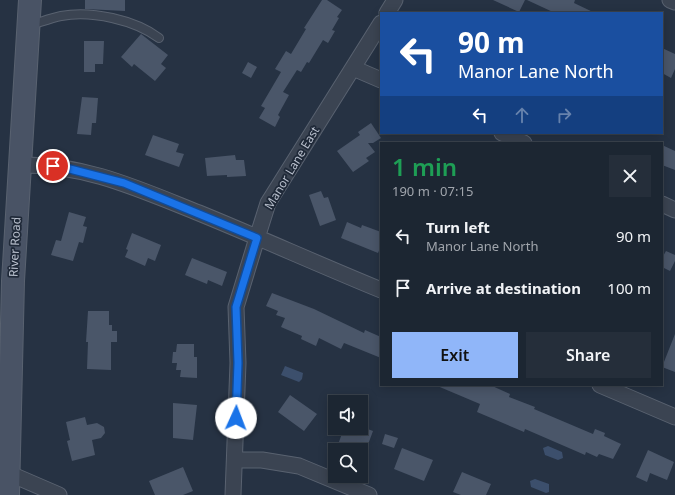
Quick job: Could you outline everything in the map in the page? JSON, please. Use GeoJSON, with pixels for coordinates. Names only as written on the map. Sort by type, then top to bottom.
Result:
{"type":"FeatureCollection","features":[{"type":"Feature","properties":{"kind":"main road","name":"River Road"},"geometry":{"type":"LineString","coordinates":[[8,495],[13,282],[30,0]]}},
{"type":"Feature","properties":{"kind":"street"},"geometry":{"type":"LineString","coordinates":[[388,12],[395,0]]}},
{"type":"Feature","properties":{"kind":"street"},"geometry":{"type":"LineString","coordinates":[[670,0],[675,2]]}},
{"type":"Feature","properties":{"kind":"street","name":"Manor Lane East"},"geometry":{"type":"LineString","coordinates":[[234,495],[238,363],[236,307],[257,238],[268,203],[380,25]]}},
{"type":"Feature","properties":{"kind":"street"},"geometry":{"type":"LineString","coordinates":[[353,68],[380,80]]}},
{"type":"Feature","properties":{"kind":"street"},"geometry":{"type":"LineString","coordinates":[[504,134],[522,142]]}},
{"type":"Feature","properties":{"kind":"street"},"geometry":{"type":"LineString","coordinates":[[19,165],[39,165],[66,168],[124,183],[380,290]]}},
{"type":"Feature","properties":{"kind":"street"},"geometry":{"type":"LineString","coordinates":[[663,204],[675,210]]}},
{"type":"Feature","properties":{"kind":"street"},"geometry":{"type":"LineString","coordinates":[[602,386],[675,417]]}},
{"type":"Feature","properties":{"kind":"street"},"geometry":{"type":"LineString","coordinates":[[235,460],[262,460],[299,466],[369,495]]}},
{"type":"Feature","properties":{"kind":"street"},"geometry":{"type":"LineString","coordinates":[[8,473],[59,495]]}},
{"type":"Feature","properties":{"kind":"lane"},"geometry":{"type":"LineString","coordinates":[[28,25],[62,15],[78,15],[130,22],[147,29],[159,38]]}},
{"type":"Feature","properties":{"kind":"water"},"geometry":{"type":"Polygon","coordinates":[[[285,366],[303,373],[302,379],[299,382],[281,375],[285,366]]]}},
{"type":"Feature","properties":{"kind":"water"},"geometry":{"type":"Polygon","coordinates":[[[548,446],[562,452],[563,458],[558,460],[545,455],[543,448],[548,446]]]}},
{"type":"Feature","properties":{"kind":"water"},"geometry":{"type":"Polygon","coordinates":[[[535,479],[549,484],[549,492],[546,493],[531,487],[530,481],[535,479]]]}},
{"type":"Feature","properties":{"kind":"building"},"geometry":{"type":"Polygon","coordinates":[[[85,0],[125,0],[125,11],[85,9],[85,0]]]}},
{"type":"Feature","properties":{"kind":"building"},"geometry":{"type":"Polygon","coordinates":[[[322,0],[327,0],[342,10],[337,17],[339,18],[332,30],[335,31],[328,43],[323,40],[309,63],[307,62],[301,72],[297,70],[283,92],[289,95],[278,115],[280,117],[275,127],[259,118],[265,108],[261,106],[281,72],[275,69],[286,51],[291,54],[306,29],[304,28],[322,0]]]}},
{"type":"Feature","properties":{"kind":"building"},"geometry":{"type":"Polygon","coordinates":[[[493,0],[525,0],[519,12],[493,0]]]}},
{"type":"Feature","properties":{"kind":"building"},"geometry":{"type":"Polygon","coordinates":[[[527,0],[575,0],[574,3],[593,12],[553,12],[527,0]]]}},
{"type":"Feature","properties":{"kind":"building"},"geometry":{"type":"Polygon","coordinates":[[[141,34],[168,55],[161,64],[166,68],[155,81],[134,64],[132,67],[121,57],[141,34]]]}},
{"type":"Feature","properties":{"kind":"building"},"geometry":{"type":"Polygon","coordinates":[[[84,41],[104,41],[103,64],[95,64],[95,72],[84,72],[84,41]]]}},
{"type":"Feature","properties":{"kind":"building"},"geometry":{"type":"Polygon","coordinates":[[[663,48],[675,54],[675,69],[671,78],[663,74],[663,48]]]}},
{"type":"Feature","properties":{"kind":"building"},"geometry":{"type":"Polygon","coordinates":[[[248,62],[257,67],[251,78],[242,73],[248,62]]]}},
{"type":"Feature","properties":{"kind":"building"},"geometry":{"type":"Polygon","coordinates":[[[82,97],[98,98],[96,123],[92,123],[91,135],[77,134],[82,97]]]}},
{"type":"Feature","properties":{"kind":"building"},"geometry":{"type":"Polygon","coordinates":[[[371,123],[381,138],[373,143],[368,143],[375,152],[366,158],[369,161],[353,172],[337,151],[360,135],[358,132],[371,123]]]}},
{"type":"Feature","properties":{"kind":"building"},"geometry":{"type":"Polygon","coordinates":[[[153,135],[179,144],[176,152],[184,154],[179,167],[145,155],[153,135]]]}},
{"type":"Feature","properties":{"kind":"building"},"geometry":{"type":"Polygon","coordinates":[[[663,145],[675,151],[675,170],[663,165],[663,145]]]}},
{"type":"Feature","properties":{"kind":"building"},"geometry":{"type":"Polygon","coordinates":[[[235,155],[236,160],[244,160],[246,176],[207,176],[205,158],[235,155]]]}},
{"type":"Feature","properties":{"kind":"building"},"geometry":{"type":"Polygon","coordinates":[[[321,191],[324,198],[328,197],[336,220],[320,226],[309,195],[321,191]]]}},
{"type":"Feature","properties":{"kind":"building"},"geometry":{"type":"Polygon","coordinates":[[[69,212],[86,217],[83,226],[87,227],[83,243],[79,242],[73,261],[51,255],[56,240],[61,241],[69,212]]]}},
{"type":"Feature","properties":{"kind":"building"},"geometry":{"type":"Polygon","coordinates":[[[347,222],[361,228],[362,225],[380,232],[380,248],[378,253],[341,238],[347,222]]]}},
{"type":"Feature","properties":{"kind":"building"},"geometry":{"type":"Polygon","coordinates":[[[132,233],[161,245],[155,261],[148,258],[145,266],[125,257],[128,250],[126,249],[132,233]]]}},
{"type":"Feature","properties":{"kind":"building"},"geometry":{"type":"Polygon","coordinates":[[[666,251],[675,255],[675,261],[670,271],[663,268],[663,256],[666,251]]]}},
{"type":"Feature","properties":{"kind":"building"},"geometry":{"type":"Polygon","coordinates":[[[192,258],[227,272],[222,286],[208,280],[207,284],[185,275],[192,258]]]}},
{"type":"Feature","properties":{"kind":"building"},"geometry":{"type":"Polygon","coordinates":[[[272,293],[314,309],[364,333],[365,330],[380,337],[380,358],[344,343],[341,349],[319,338],[316,346],[301,339],[302,336],[281,327],[285,318],[276,315],[278,311],[266,306],[272,293]]]}},
{"type":"Feature","properties":{"kind":"building"},"geometry":{"type":"Polygon","coordinates":[[[88,311],[109,311],[109,325],[112,325],[112,331],[117,331],[117,342],[111,342],[111,370],[87,369],[88,342],[86,342],[88,311]]]}},
{"type":"Feature","properties":{"kind":"building"},"geometry":{"type":"Polygon","coordinates":[[[675,334],[675,372],[663,367],[675,334]]]}},
{"type":"Feature","properties":{"kind":"building"},"geometry":{"type":"Polygon","coordinates":[[[177,344],[194,344],[194,357],[197,357],[197,378],[180,377],[181,370],[176,370],[177,363],[172,363],[173,352],[176,352],[177,344]]]}},
{"type":"Feature","properties":{"kind":"building"},"geometry":{"type":"Polygon","coordinates":[[[437,386],[492,386],[510,394],[509,397],[535,407],[534,409],[593,434],[595,429],[605,433],[604,436],[621,444],[613,459],[599,454],[597,457],[586,452],[585,455],[525,429],[524,432],[477,412],[480,404],[437,386]]]}},
{"type":"Feature","properties":{"kind":"building"},"geometry":{"type":"Polygon","coordinates":[[[290,395],[317,414],[304,431],[278,412],[290,395]]]}},
{"type":"Feature","properties":{"kind":"building"},"geometry":{"type":"Polygon","coordinates":[[[173,403],[197,405],[193,440],[173,438],[173,403]]]}},
{"type":"Feature","properties":{"kind":"building"},"geometry":{"type":"Polygon","coordinates":[[[85,417],[87,425],[97,423],[104,427],[105,433],[101,438],[92,440],[95,455],[72,461],[67,441],[70,440],[66,422],[85,417]]]}},
{"type":"Feature","properties":{"kind":"building"},"geometry":{"type":"Polygon","coordinates":[[[368,429],[373,431],[368,445],[368,443],[339,443],[341,435],[368,435],[368,429]]]}},
{"type":"Feature","properties":{"kind":"building"},"geometry":{"type":"Polygon","coordinates":[[[385,434],[398,438],[394,448],[382,444],[385,434]]]}},
{"type":"Feature","properties":{"kind":"building"},"geometry":{"type":"Polygon","coordinates":[[[402,448],[433,460],[424,481],[394,469],[402,448]]]}},
{"type":"Feature","properties":{"kind":"building"},"geometry":{"type":"Polygon","coordinates":[[[648,450],[674,462],[667,480],[650,473],[647,482],[636,477],[648,450]]]}},
{"type":"Feature","properties":{"kind":"building"},"geometry":{"type":"Polygon","coordinates":[[[183,467],[193,491],[183,495],[155,495],[149,481],[183,467]]]}},
{"type":"Feature","properties":{"kind":"building"},"geometry":{"type":"Polygon","coordinates":[[[462,472],[491,484],[486,495],[461,495],[453,492],[462,472]]]}},
{"type":"Feature","properties":{"kind":"route"},"geometry":{"type":"LineString","coordinates":[[53,166],[124,183],[257,238],[236,307],[235,323],[238,363],[236,418]]}}]}
